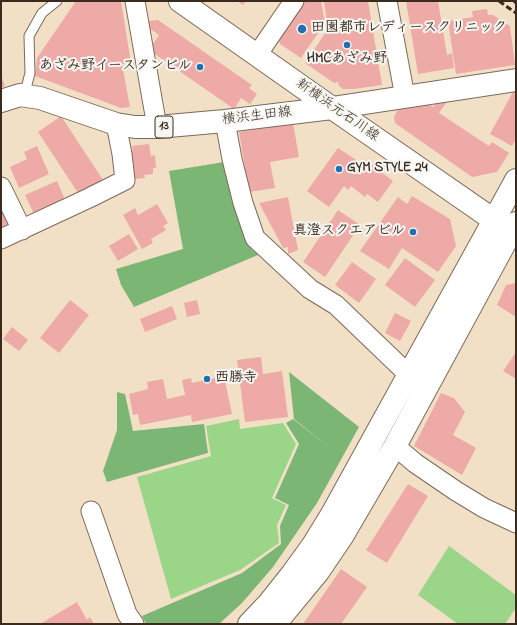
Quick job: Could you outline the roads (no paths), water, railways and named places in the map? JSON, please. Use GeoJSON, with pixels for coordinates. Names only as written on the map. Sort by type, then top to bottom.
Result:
{"type":"FeatureCollection","features":[{"type":"Feature","properties":{"kind":"street"},"geometry":{"type":"LineString","coordinates":[[135,1],[157,127]]}},
{"type":"Feature","properties":{"kind":"street","name":"新横浜元石川線"},"geometry":{"type":"LineString","coordinates":[[180,1],[332,108],[509,228]]}},
{"type":"Feature","properties":{"kind":"street"},"geometry":{"type":"LineString","coordinates":[[258,55],[294,1]]}},
{"type":"Feature","properties":{"kind":"street"},"geometry":{"type":"LineString","coordinates":[[387,1],[404,97]]}},
{"type":"Feature","properties":{"kind":"street","name":"横浜生田線"},"geometry":{"type":"LineString","coordinates":[[1,101],[20,95],[40,98],[116,124],[135,127],[157,127],[225,121],[332,108],[516,80]]}},
{"type":"Feature","properties":{"kind":"street"},"geometry":{"type":"LineString","coordinates":[[225,121],[232,159],[243,203],[255,238],[310,289],[336,305],[409,374]]}},
{"type":"Feature","properties":{"kind":"street"},"geometry":{"type":"LineString","coordinates":[[1,239],[125,180],[116,124]]}},
{"type":"Feature","properties":{"kind":"street"},"geometry":{"type":"LineString","coordinates":[[275,624],[318,572],[343,534],[395,446],[509,228],[516,180]]}},
{"type":"Feature","properties":{"kind":"street"},"geometry":{"type":"LineString","coordinates":[[1,187],[22,230]]}},
{"type":"Feature","properties":{"kind":"street"},"geometry":{"type":"LineString","coordinates":[[249,624],[269,603],[313,545],[332,514],[409,374],[509,228]]}},
{"type":"Feature","properties":{"kind":"street"},"geometry":{"type":"LineString","coordinates":[[395,446],[456,491],[484,508],[516,524]]}},
{"type":"Feature","properties":{"kind":"street"},"geometry":{"type":"LineString","coordinates":[[91,511],[127,614],[134,624]]}},
{"type":"Feature","properties":{"kind":"lane"},"geometry":{"type":"LineString","coordinates":[[24,96],[30,73],[30,36],[42,13],[57,1]]}},
{"type":"Feature","properties":{"kind":"railway"},"geometry":{"type":"LineString","coordinates":[[499,1],[516,13]]}},
{"type":"Feature","properties":{"kind":"place","name":"田園都市レディースクリニック"},"geometry":{"type":"Point","coordinates":[302,29]}},
{"type":"Feature","properties":{"kind":"place","name":"HMCあざみ野"},"geometry":{"type":"Point","coordinates":[347,45]}},
{"type":"Feature","properties":{"kind":"place","name":"あざみ野イースタンビル"},"geometry":{"type":"Point","coordinates":[200,67]}},
{"type":"Feature","properties":{"kind":"place","name":"GYM STYLE 24"},"geometry":{"type":"Point","coordinates":[339,169]}},
{"type":"Feature","properties":{"kind":"place","name":"真澄スクエアビル"},"geometry":{"type":"Point","coordinates":[413,232]}},
{"type":"Feature","properties":{"kind":"place","name":"西勝寺"},"geometry":{"type":"Point","coordinates":[207,379]}}]}
